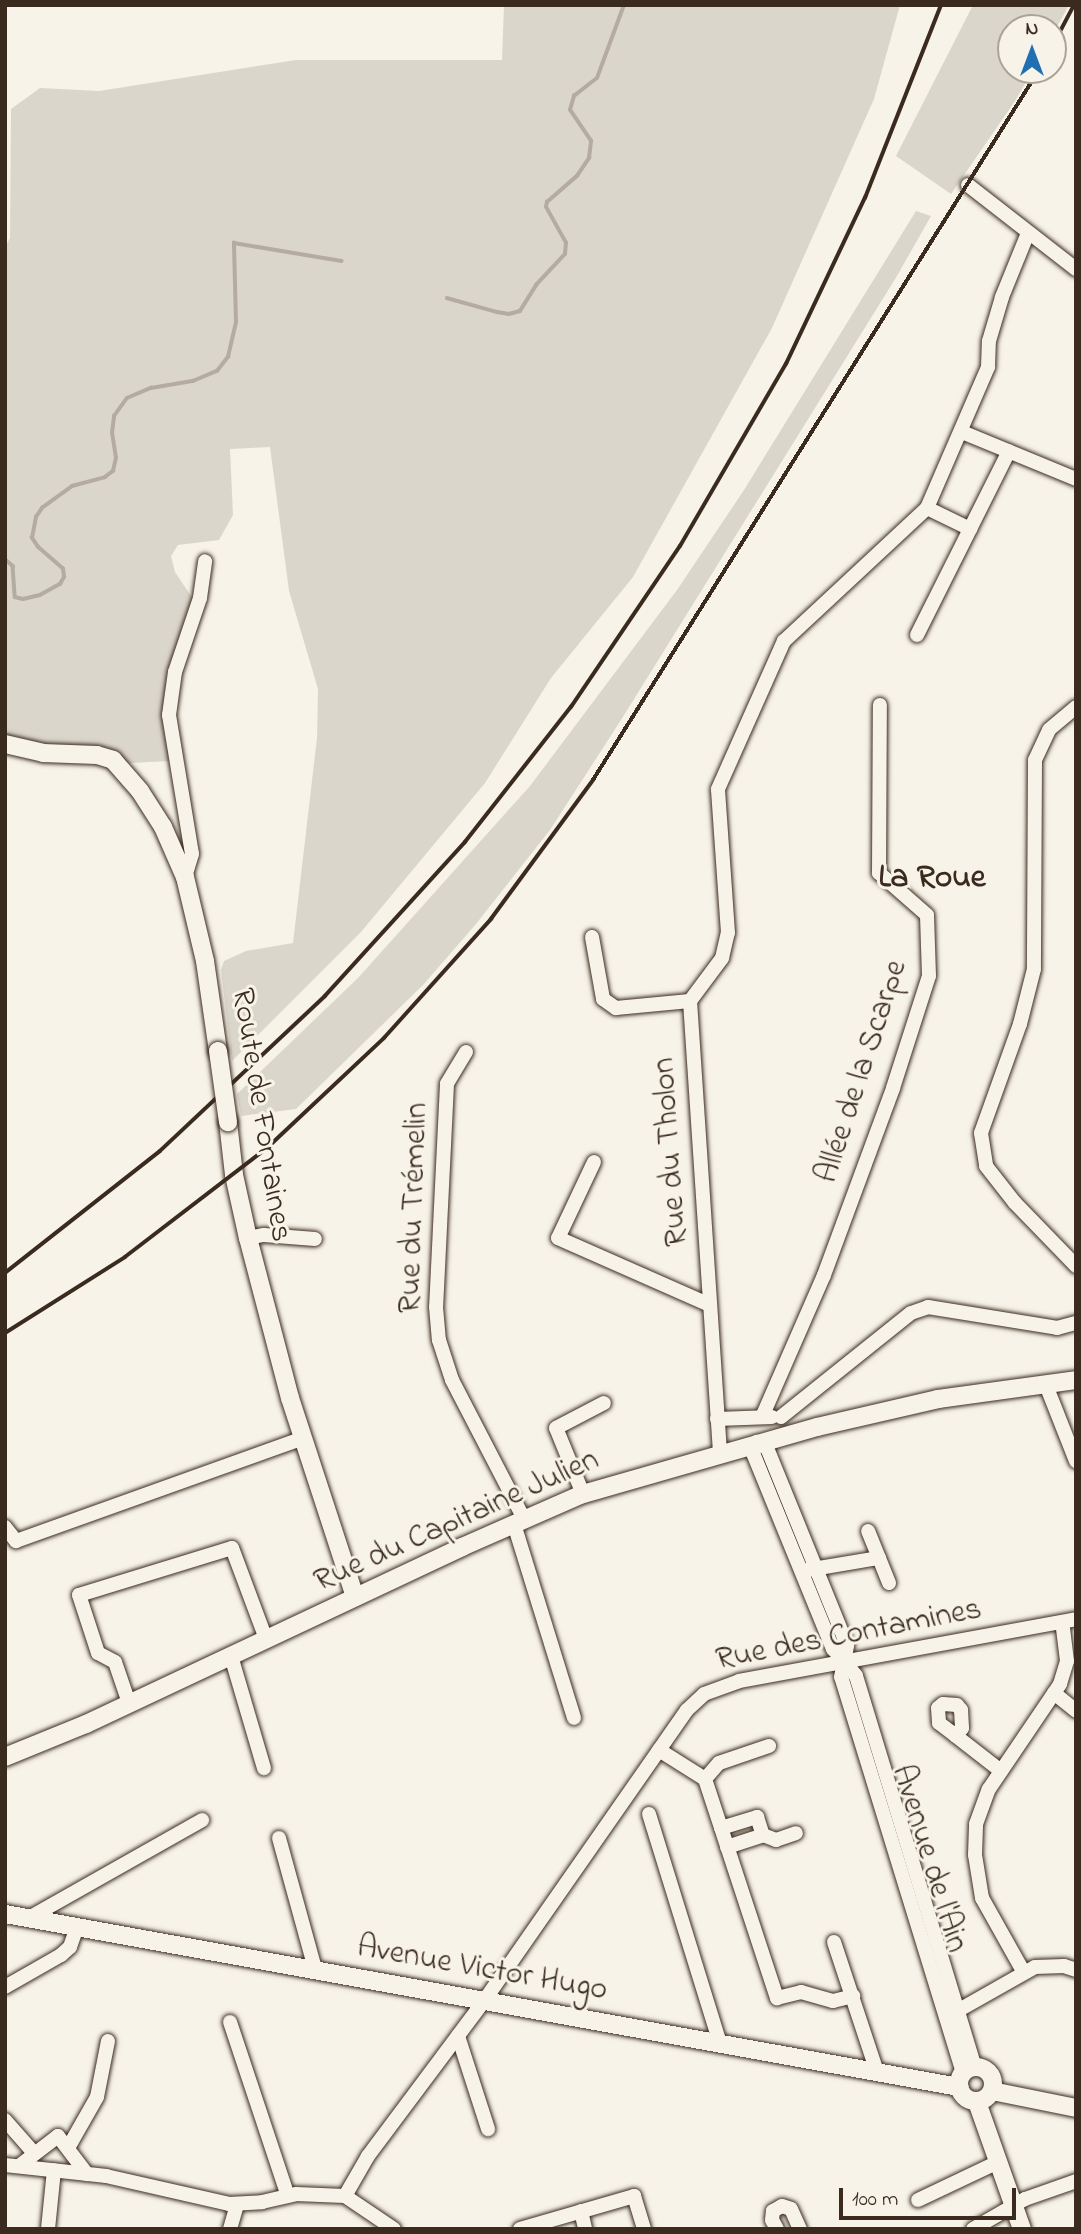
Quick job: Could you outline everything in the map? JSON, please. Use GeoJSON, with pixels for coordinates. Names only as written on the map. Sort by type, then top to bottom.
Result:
{"type":"FeatureCollection","features":[{"type":"Feature","properties":{"kind":"street"},"geometry":{"type":"LineString","coordinates":[[968,185],[1076,269]]}},
{"type":"Feature","properties":{"kind":"street"},"geometry":{"type":"LineString","coordinates":[[592,937],[603,999],[616,1008],[690,1001],[722,958],[729,933],[718,789],[784,641],[927,508],[988,367],[989,341],[1002,297],[1028,233]]}},
{"type":"Feature","properties":{"kind":"street"},"geometry":{"type":"LineString","coordinates":[[962,432],[1076,479]]}},
{"type":"Feature","properties":{"kind":"street"},"geometry":{"type":"LineString","coordinates":[[916,635],[1009,451]]}},
{"type":"Feature","properties":{"kind":"street"},"geometry":{"type":"LineString","coordinates":[[927,508],[970,529]]}},
{"type":"Feature","properties":{"kind":"street"},"geometry":{"type":"LineString","coordinates":[[185,877],[192,854],[169,715],[175,672],[200,597],[205,561]]}},
{"type":"Feature","properties":{"kind":"street","name":"Allée de la Scarpe"},"geometry":{"type":"LineString","coordinates":[[762,1417],[824,1275],[893,1088],[929,976],[927,915],[879,873],[880,705]]}},
{"type":"Feature","properties":{"kind":"street"},"geometry":{"type":"LineString","coordinates":[[1076,707],[1049,730],[1035,760],[1034,969],[1020,1024],[981,1133],[986,1166],[1015,1203],[1076,1266]]}},
{"type":"Feature","properties":{"kind":"street","name":"Route de Fontaines"},"geometry":{"type":"LineString","coordinates":[[5,744],[33,751],[97,755],[113,760],[128,774],[151,809],[185,877],[205,961],[234,1175],[248,1238],[303,1438],[355,1597]]}},
{"type":"Feature","properties":{"kind":"street","name":"Rue du Tholon"},"geometry":{"type":"LineString","coordinates":[[690,1001],[720,1453]]}},
{"type":"Feature","properties":{"kind":"street","name":"Rue du Trémelin"},"geometry":{"type":"LineString","coordinates":[[466,1052],[447,1084],[436,1307],[439,1340],[452,1380],[519,1522],[574,1718]]}},
{"type":"Feature","properties":{"kind":"street"},"geometry":{"type":"LineString","coordinates":[[594,1162],[558,1238],[710,1305]]}},
{"type":"Feature","properties":{"kind":"street"},"geometry":{"type":"LineString","coordinates":[[248,1238],[264,1235],[315,1239]]}},
{"type":"Feature","properties":{"kind":"street"},"geometry":{"type":"LineString","coordinates":[[718,1419],[781,1417],[911,1313],[928,1307],[1057,1328],[1076,1323]]}},
{"type":"Feature","properties":{"kind":"street","name":"Rue du Capitaine Julien"},"geometry":{"type":"LineString","coordinates":[[5,1757],[129,1703],[583,1494],[757,1442],[938,1399],[1076,1380]]}},
{"type":"Feature","properties":{"kind":"street"},"geometry":{"type":"LineString","coordinates":[[1046,1385],[1076,1461]]}},
{"type":"Feature","properties":{"kind":"street"},"geometry":{"type":"LineString","coordinates":[[583,1494],[556,1428],[604,1403]]}},
{"type":"Feature","properties":{"kind":"street"},"geometry":{"type":"LineString","coordinates":[[781,1417],[791,1433]]}},
{"type":"Feature","properties":{"kind":"street"},"geometry":{"type":"LineString","coordinates":[[5,1527],[10,1544],[303,1438]]}},
{"type":"Feature","properties":{"kind":"street","name":"Avenue de l'Ain"},"geometry":{"type":"LineString","coordinates":[[757,1442],[753,1453],[809,1569],[833,1649],[856,1676],[959,2010],[966,2076]]}},
{"type":"Feature","properties":{"kind":"street"},"geometry":{"type":"LineString","coordinates":[[868,1531],[889,1583]]}},
{"type":"Feature","properties":{"kind":"street"},"geometry":{"type":"LineString","coordinates":[[129,1703],[116,1662],[98,1653],[79,1595],[232,1549],[266,1639]]}},
{"type":"Feature","properties":{"kind":"street"},"geometry":{"type":"LineString","coordinates":[[809,1569],[879,1558]]}},
{"type":"Feature","properties":{"kind":"street"},"geometry":{"type":"LineString","coordinates":[[1023,1971],[982,1898],[976,1869],[975,1839],[985,1799],[1054,1693],[1067,1661],[1069,1620]]}},
{"type":"Feature","properties":{"kind":"street","name":"Rue des Contamines"},"geometry":{"type":"LineString","coordinates":[[345,2196],[368,2156],[484,2001],[687,1710],[704,1694],[720,1686],[1069,1620]]}},
{"type":"Feature","properties":{"kind":"street"},"geometry":{"type":"LineString","coordinates":[[231,1656],[264,1768]]}},
{"type":"Feature","properties":{"kind":"street","name":"Avenue de l'Ain"},"geometry":{"type":"LineString","coordinates":[[844,1661],[841,1677],[966,2076]]}},
{"type":"Feature","properties":{"kind":"street"},"geometry":{"type":"LineString","coordinates":[[1054,1693],[1076,1711]]}},
{"type":"Feature","properties":{"kind":"street"},"geometry":{"type":"LineString","coordinates":[[956,1736],[1001,1771]]}},
{"type":"Feature","properties":{"kind":"street"},"geometry":{"type":"LineString","coordinates":[[705,1779],[719,1763],[769,1746]]}},
{"type":"Feature","properties":{"kind":"street"},"geometry":{"type":"LineString","coordinates":[[659,1750],[705,1779],[777,1998],[801,1992],[832,2001],[853,1996]]}},
{"type":"Feature","properties":{"kind":"street"},"geometry":{"type":"LineString","coordinates":[[649,1814],[720,2044]]}},
{"type":"Feature","properties":{"kind":"street"},"geometry":{"type":"LineString","coordinates":[[721,1828],[757,1817],[763,1835]]}},
{"type":"Feature","properties":{"kind":"street"},"geometry":{"type":"LineString","coordinates":[[29,1918],[202,1820]]}},
{"type":"Feature","properties":{"kind":"street"},"geometry":{"type":"LineString","coordinates":[[727,1847],[763,1835],[776,1840],[796,1833]]}},
{"type":"Feature","properties":{"kind":"street"},"geometry":{"type":"LineString","coordinates":[[279,1838],[315,1969]]}},
{"type":"Feature","properties":{"kind":"street","name":"Avenue Victor Hugo"},"geometry":{"type":"LineString","coordinates":[[5,1914],[877,2072],[966,2076]]}},
{"type":"Feature","properties":{"kind":"street"},"geometry":{"type":"LineString","coordinates":[[5,1987],[61,1955],[70,1947],[77,1927]]}},
{"type":"Feature","properties":{"kind":"street"},"geometry":{"type":"LineString","coordinates":[[834,1942],[877,2072]]}},
{"type":"Feature","properties":{"kind":"street"},"geometry":{"type":"LineString","coordinates":[[959,2010],[1023,1971],[1050,1965],[1076,1969]]}},
{"type":"Feature","properties":{"kind":"street"},"geometry":{"type":"LineString","coordinates":[[230,2022],[288,2196]]}},
{"type":"Feature","properties":{"kind":"street"},"geometry":{"type":"LineString","coordinates":[[458,2036],[488,2129]]}},
{"type":"Feature","properties":{"kind":"street"},"geometry":{"type":"LineString","coordinates":[[68,2148],[97,2097],[108,2041]]}},
{"type":"Feature","properties":{"kind":"street"},"geometry":{"type":"LineString","coordinates":[[1022,2229],[998,2162],[985,2096],[994,2082],[989,2073],[966,2076],[968,2099],[985,2096],[1076,2108]]}},
{"type":"Feature","properties":{"kind":"street"},"geometry":{"type":"LineString","coordinates":[[5,2120],[34,2153]]}},
{"type":"Feature","properties":{"kind":"street"},"geometry":{"type":"LineString","coordinates":[[12,2166],[58,2136],[87,2174]]}},
{"type":"Feature","properties":{"kind":"street"},"geometry":{"type":"LineString","coordinates":[[918,2200],[998,2162]]}},
{"type":"Feature","properties":{"kind":"street"},"geometry":{"type":"LineString","coordinates":[[12,2166],[87,2174],[237,2204],[288,2196],[345,2196],[394,2229]]}},
{"type":"Feature","properties":{"kind":"street"},"geometry":{"type":"LineString","coordinates":[[48,2229],[54,2170]]}},
{"type":"Feature","properties":{"kind":"street"},"geometry":{"type":"LineString","coordinates":[[973,2229],[1013,2205],[1076,2180]]}},
{"type":"Feature","properties":{"kind":"street"},"geometry":{"type":"LineString","coordinates":[[520,2229],[634,2196],[644,2229]]}},
{"type":"Feature","properties":{"kind":"street"},"geometry":{"type":"LineString","coordinates":[[230,2229],[237,2204]]}},
{"type":"Feature","properties":{"kind":"street"},"geometry":{"type":"LineString","coordinates":[[777,2229],[772,2220],[773,2211],[782,2206],[791,2209],[800,2229]]}},
{"type":"Feature","properties":{"kind":"street"},"geometry":{"type":"LineString","coordinates":[[581,2211],[585,2229]]}},
{"type":"Feature","properties":{"kind":"shaded area"},"geometry":{"type":"Polygon","coordinates":[[[504,5],[900,5],[874,99],[772,328],[633,577],[551,678],[485,783],[361,932],[232,1061],[221,970],[224,961],[246,951],[293,943],[317,738],[318,689],[289,591],[270,447],[230,449],[233,515],[219,540],[178,545],[171,556],[175,572],[193,599],[175,663],[170,761],[130,763],[85,752],[5,741],[5,247],[10,238],[11,109],[40,88],[99,91],[296,60],[502,60],[504,5]]]}},
{"type":"Feature","properties":{"kind":"shaded area"},"geometry":{"type":"Polygon","coordinates":[[[973,5],[1069,5],[1064,14],[997,14],[997,84],[1025,84],[951,194],[896,156],[973,5]]]}},
{"type":"Feature","properties":{"kind":"shaded area"},"geometry":{"type":"Polygon","coordinates":[[[916,211],[931,216],[897,276],[550,830],[476,924],[423,985],[296,1109],[241,1116],[237,1094],[358,978],[530,786],[677,590],[744,490],[916,211]]]}},
{"type":"Feature","properties":{"kind":"waterway"},"geometry":{"type":"LineString","coordinates":[[447,298],[497,312],[509,314],[520,311],[536,285],[565,254],[566,243],[546,207],[547,202],[577,176],[589,158],[591,141],[570,110],[574,96],[597,78],[624,5]]}},
{"type":"Feature","properties":{"kind":"waterway"},"geometry":{"type":"LineString","coordinates":[[5,559],[13,566],[15,597],[23,599],[40,595],[60,584],[64,577],[63,569],[38,547],[32,538],[36,517],[42,508],[72,486],[105,477],[113,471],[116,458],[112,433],[114,416],[127,398],[151,388],[193,381],[217,371],[228,357],[236,322],[234,243],[341,261]]}},
{"type":"Feature","properties":{"kind":"railway"},"geometry":{"type":"LineString","coordinates":[[5,1273],[160,1151],[325,996],[465,842],[571,707],[680,546],[786,364],[865,198],[941,5]]}},
{"type":"Feature","properties":{"kind":"railway"},"geometry":{"type":"LineString","coordinates":[[1067,18],[1074,5]]}},
{"type":"Feature","properties":{"kind":"railway"},"geometry":{"type":"LineString","coordinates":[[5,1333],[125,1257],[267,1148],[384,1038],[491,919],[593,780],[1030,84]]}},
{"type":"Feature","properties":{"kind":"district","name":"La Roue"},"geometry":{"type":"Point","coordinates":[932,879]}}]}
